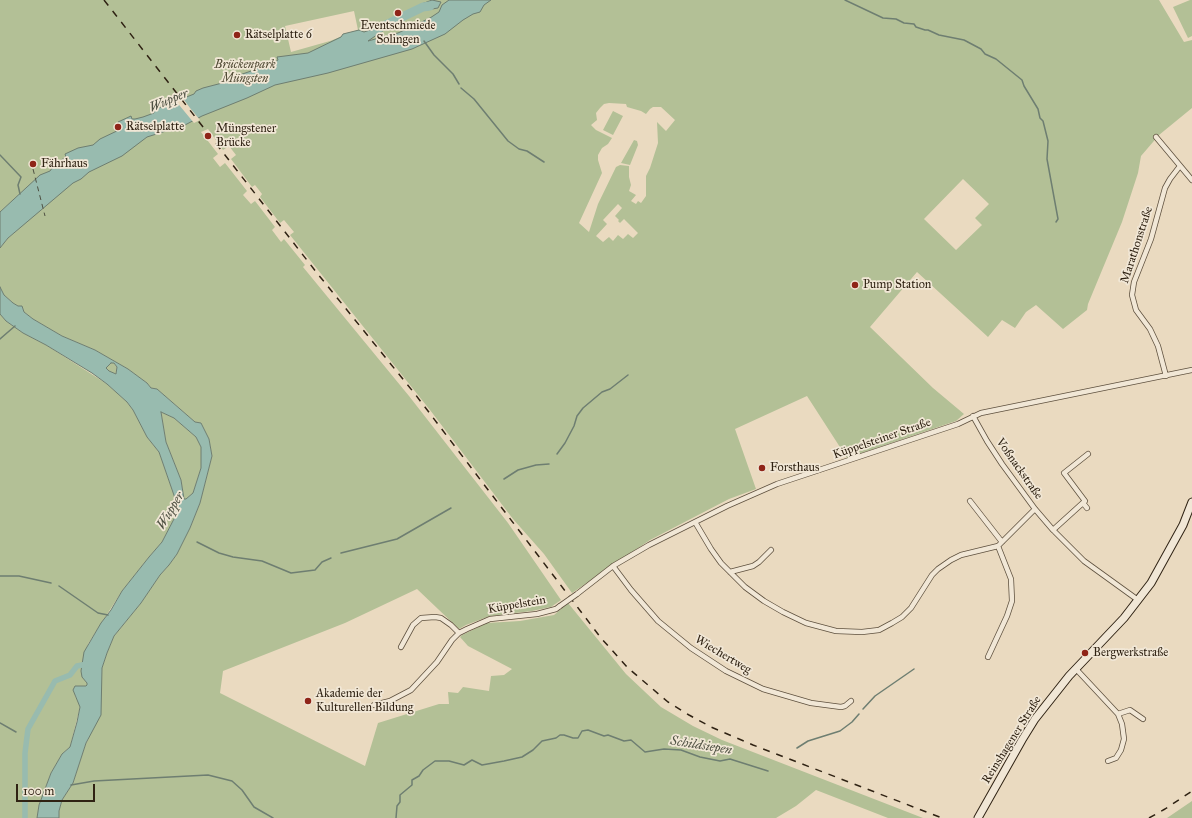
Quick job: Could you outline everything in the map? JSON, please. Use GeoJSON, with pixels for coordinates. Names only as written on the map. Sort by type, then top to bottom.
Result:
{"type":"FeatureCollection","features":[{"type":"Feature","properties":{"kind":"main road","name":"Reinshagener Straße"},"geometry":{"type":"LineString","coordinates":[[978,818],[1022,740],[1036,719],[1062,685],[1124,618],[1159,570],[1183,525],[1192,502]]}},
{"type":"Feature","properties":{"kind":"street"},"geometry":{"type":"LineString","coordinates":[[1156,137],[1192,180]]}},
{"type":"Feature","properties":{"kind":"street","name":"Marathonstraße"},"geometry":{"type":"LineString","coordinates":[[1166,376],[1158,346],[1150,329],[1136,310],[1132,295],[1134,282],[1150,239],[1165,188],[1180,166]]}},
{"type":"Feature","properties":{"kind":"street","name":"Küppelsteiner Straße"},"geometry":{"type":"LineString","coordinates":[[577,594],[614,566],[649,545],[727,506],[777,484],[958,424],[981,413],[1192,370]]}},
{"type":"Feature","properties":{"kind":"street","name":"Voßnackstraße"},"geometry":{"type":"LineString","coordinates":[[974,416],[987,441],[1002,464],[1035,509],[1053,530],[1084,561],[1138,600]]}},
{"type":"Feature","properties":{"kind":"street"},"geometry":{"type":"LineString","coordinates":[[1087,508],[1083,503],[1085,501],[1064,473],[1088,454]]}},
{"type":"Feature","properties":{"kind":"street"},"geometry":{"type":"LineString","coordinates":[[970,501],[1002,542]]}},
{"type":"Feature","properties":{"kind":"street"},"geometry":{"type":"LineString","coordinates":[[1053,530],[1083,503]]}},
{"type":"Feature","properties":{"kind":"street"},"geometry":{"type":"LineString","coordinates":[[695,522],[711,549],[730,572],[745,587],[774,608],[800,620],[836,631],[862,632],[879,630],[902,617],[917,600],[932,575],[951,560],[998,546],[1035,509]]}},
{"type":"Feature","properties":{"kind":"street"},"geometry":{"type":"LineString","coordinates":[[988,657],[1008,616],[1012,601],[1011,579],[998,546]]}},
{"type":"Feature","properties":{"kind":"street"},"geometry":{"type":"LineString","coordinates":[[730,572],[753,566],[771,550]]}},
{"type":"Feature","properties":{"kind":"street","name":"Wiechertweg"},"geometry":{"type":"LineString","coordinates":[[614,566],[636,596],[658,621],[690,648],[726,671],[764,689],[811,703],[841,707],[845,706],[851,701]]}},
{"type":"Feature","properties":{"kind":"street","name":"Küppelstein"},"geometry":{"type":"LineString","coordinates":[[374,705],[390,701],[411,690],[437,662],[452,640],[459,634],[490,619],[537,614],[556,609],[577,594]]}},
{"type":"Feature","properties":{"kind":"street"},"geometry":{"type":"LineString","coordinates":[[401,647],[414,625],[421,618],[441,618],[451,625],[459,634]]}},
{"type":"Feature","properties":{"kind":"street"},"geometry":{"type":"LineString","coordinates":[[1076,669],[1118,714],[1124,732],[1124,743],[1119,755],[1108,761]]}},
{"type":"Feature","properties":{"kind":"street"},"geometry":{"type":"LineString","coordinates":[[1118,714],[1130,710],[1143,719]]}},
{"type":"Feature","properties":{"kind":"green space","name":"Brückenpark Müngsten"},"geometry":{"type":"Polygon","coordinates":[[[0,0],[1159,0],[1184,42],[1192,40],[1192,108],[1159,135],[1141,156],[1138,173],[1122,222],[1088,304],[1087,310],[1063,329],[1036,305],[1026,312],[1015,328],[1002,320],[988,337],[917,272],[870,327],[933,388],[964,414],[956,421],[847,458],[807,396],[735,429],[756,489],[729,499],[650,540],[572,593],[544,554],[513,519],[430,410],[290,235],[294,232],[284,220],[280,223],[260,197],[262,194],[255,185],[252,187],[231,159],[236,155],[229,146],[223,150],[208,129],[201,132],[218,154],[213,158],[220,167],[225,163],[247,191],[243,195],[251,204],[255,201],[275,227],[272,230],[281,242],[284,239],[305,265],[303,267],[409,396],[508,523],[561,600],[551,607],[490,616],[459,629],[417,589],[345,623],[223,671],[220,693],[365,766],[378,723],[439,704],[449,704],[448,692],[458,693],[463,687],[489,691],[491,676],[504,675],[512,669],[468,646],[460,637],[462,635],[487,623],[520,621],[554,615],[568,603],[626,674],[661,707],[693,726],[722,740],[923,818],[888,818],[816,790],[796,806],[776,818],[59,818],[62,800],[73,783],[88,740],[100,696],[102,668],[114,636],[141,603],[160,575],[177,554],[200,503],[212,456],[209,439],[201,423],[195,422],[157,389],[151,388],[147,383],[128,369],[95,350],[62,336],[33,319],[24,312],[22,307],[13,303],[4,295],[0,287],[0,248],[20,227],[24,191],[0,212],[0,0]],[[354,11],[285,26],[291,52],[330,41],[358,30],[354,11]],[[604,104],[596,113],[597,120],[591,125],[596,130],[612,138],[608,144],[602,148],[598,155],[602,173],[579,223],[589,232],[598,204],[616,167],[620,165],[629,166],[631,185],[629,191],[636,195],[631,201],[636,204],[638,201],[641,203],[646,196],[646,176],[658,143],[657,122],[666,131],[675,120],[661,107],[653,107],[646,114],[627,107],[626,104],[604,104]],[[963,179],[924,219],[956,250],[982,225],[975,218],[989,204],[963,179]],[[618,204],[603,220],[607,224],[596,236],[603,242],[609,237],[613,241],[618,235],[623,239],[628,234],[633,238],[638,233],[624,219],[620,223],[618,221],[619,220],[615,216],[622,208],[618,204]]]}},
{"type":"Feature","properties":{"kind":"green space"},"geometry":{"type":"Polygon","coordinates":[[[1192,0],[1192,36],[1188,38],[1173,7],[1192,0]]]}},
{"type":"Feature","properties":{"kind":"green space"},"geometry":{"type":"Polygon","coordinates":[[[613,111],[623,116],[613,135],[603,130],[613,111]]]}},
{"type":"Feature","properties":{"kind":"green space"},"geometry":{"type":"Polygon","coordinates":[[[634,140],[637,141],[638,145],[630,165],[621,163],[634,140]]]}},
{"type":"Feature","properties":{"kind":"green space"},"geometry":{"type":"Polygon","coordinates":[[[0,314],[6,321],[23,333],[46,345],[107,384],[127,402],[133,410],[147,437],[159,452],[177,504],[174,509],[175,517],[162,542],[122,591],[88,644],[85,680],[87,686],[75,686],[75,696],[80,707],[70,747],[62,754],[51,773],[39,805],[37,818],[0,818],[0,314]]]}},
{"type":"Feature","properties":{"kind":"green space"},"geometry":{"type":"Polygon","coordinates":[[[111,363],[114,363],[117,367],[116,374],[108,371],[106,367],[111,363]]]}},
{"type":"Feature","properties":{"kind":"green space"},"geometry":{"type":"Polygon","coordinates":[[[161,412],[174,418],[196,437],[201,447],[201,468],[193,493],[186,499],[184,499],[181,480],[166,442],[161,412]]]}},
{"type":"Feature","properties":{"kind":"green space"},"geometry":{"type":"Polygon","coordinates":[[[1192,801],[1192,818],[1167,818],[1192,801]]]}},
{"type":"Feature","properties":{"kind":"water"},"geometry":{"type":"Polygon","coordinates":[[[432,0],[441,2],[438,8],[420,11],[419,5],[432,0]]]}},
{"type":"Feature","properties":{"kind":"water"},"geometry":{"type":"Polygon","coordinates":[[[449,0],[491,0],[484,5],[480,12],[463,20],[445,34],[412,49],[328,73],[275,85],[202,116],[185,125],[147,137],[122,156],[89,172],[81,179],[73,183],[8,238],[0,248],[0,212],[40,175],[50,171],[55,164],[66,157],[65,154],[78,148],[93,145],[100,139],[121,129],[118,122],[131,116],[132,119],[135,119],[154,113],[154,110],[194,94],[196,91],[203,88],[226,82],[228,79],[254,70],[263,64],[275,62],[278,60],[277,57],[308,53],[341,37],[343,34],[359,30],[364,32],[385,25],[387,28],[368,41],[398,33],[430,18],[439,12],[442,5],[449,0]]]}},
{"type":"Feature","properties":{"kind":"water"},"geometry":{"type":"Polygon","coordinates":[[[0,287],[4,295],[13,303],[18,306],[22,306],[24,312],[33,319],[62,336],[95,350],[128,369],[147,383],[151,388],[157,389],[195,422],[201,423],[209,439],[212,456],[200,503],[177,554],[160,575],[141,603],[114,636],[102,668],[101,715],[86,743],[73,783],[62,800],[59,818],[37,818],[39,805],[51,773],[62,754],[70,747],[80,707],[73,690],[75,686],[87,685],[82,677],[81,671],[84,652],[122,591],[162,542],[175,517],[174,508],[177,504],[159,452],[147,437],[133,410],[127,402],[92,373],[23,333],[6,321],[0,314],[0,287]],[[111,363],[106,368],[116,374],[117,367],[114,363],[111,363]],[[161,412],[166,442],[181,480],[184,499],[186,499],[193,493],[201,468],[201,447],[196,437],[174,418],[161,412]]]}},
{"type":"Feature","properties":{"kind":"pier"},"geometry":{"type":"Polygon","coordinates":[[[182,97],[200,120],[194,123],[175,100],[182,97]]]}},
{"type":"Feature","properties":{"kind":"waterway"},"geometry":{"type":"LineString","coordinates":[[845,0],[883,18],[896,19],[904,23],[914,24],[916,27],[939,35],[964,40],[981,49],[985,54],[996,59],[1022,80],[1038,109],[1048,141],[1047,159],[1058,219],[1056,222]]}},
{"type":"Feature","properties":{"kind":"waterway","name":"Wupper"},"geometry":{"type":"LineString","coordinates":[[375,30],[423,7],[430,6]]}},
{"type":"Feature","properties":{"kind":"waterway"},"geometry":{"type":"LineString","coordinates":[[424,41],[434,55],[453,74],[459,84]]}},
{"type":"Feature","properties":{"kind":"waterway"},"geometry":{"type":"LineString","coordinates":[[461,88],[474,99],[508,141],[519,149],[527,151],[544,162]]}},
{"type":"Feature","properties":{"kind":"waterway"},"geometry":{"type":"LineString","coordinates":[[0,155],[21,177],[18,185],[20,194]]}},
{"type":"Feature","properties":{"kind":"waterway"},"geometry":{"type":"LineString","coordinates":[[0,339],[15,326]]}},
{"type":"Feature","properties":{"kind":"waterway"},"geometry":{"type":"LineString","coordinates":[[557,454],[565,443],[574,426],[577,416],[583,408],[602,392],[610,389],[628,375]]}},
{"type":"Feature","properties":{"kind":"waterway"},"geometry":{"type":"LineString","coordinates":[[504,479],[518,470],[536,465],[549,464]]}},
{"type":"Feature","properties":{"kind":"waterway"},"geometry":{"type":"LineString","coordinates":[[341,553],[397,539],[451,508]]}},
{"type":"Feature","properties":{"kind":"waterway"},"geometry":{"type":"LineString","coordinates":[[197,542],[219,553],[233,557],[262,561],[291,573],[315,570],[322,562],[331,558]]}},
{"type":"Feature","properties":{"kind":"waterway"},"geometry":{"type":"LineString","coordinates":[[0,576],[19,576],[51,583]]}},
{"type":"Feature","properties":{"kind":"waterway"},"geometry":{"type":"LineString","coordinates":[[59,586],[98,613],[108,615]]}},
{"type":"Feature","properties":{"kind":"waterway"},"geometry":{"type":"LineString","coordinates":[[25,818],[25,753],[28,729],[55,681],[70,675],[77,666],[87,664]]}},
{"type":"Feature","properties":{"kind":"waterway","name":"Schildsiepen"},"geometry":{"type":"LineString","coordinates":[[863,709],[875,696],[914,669]]}},
{"type":"Feature","properties":{"kind":"waterway","name":"Schildsiepen"},"geometry":{"type":"LineString","coordinates":[[797,748],[808,741],[840,731],[852,722],[859,714]]}},
{"type":"Feature","properties":{"kind":"waterway"},"geometry":{"type":"LineString","coordinates":[[0,723],[16,732]]}},
{"type":"Feature","properties":{"kind":"waterway","name":"Schildsiepen"},"geometry":{"type":"LineString","coordinates":[[396,818],[400,795],[412,785],[412,780],[419,776],[423,770],[435,761],[449,761],[464,765],[472,760],[482,765],[504,761],[522,757],[533,750],[542,741],[556,738],[560,735],[578,738],[582,731],[588,730],[624,741],[631,740],[645,752],[664,749],[681,750],[700,757],[720,761],[730,759],[768,771]]}},
{"type":"Feature","properties":{"kind":"waterway","name":"Schildsiepen"},"geometry":{"type":"LineString","coordinates":[[71,785],[94,781],[208,775],[232,781],[242,790],[254,807],[273,818]]}},
{"type":"Feature","properties":{"kind":"ferry route"},"geometry":{"type":"LineString","coordinates":[[33,169],[45,216]]}},
{"type":"Feature","properties":{"kind":"railway"},"geometry":{"type":"LineString","coordinates":[[104,0],[317,273],[415,394],[601,638],[628,668],[668,702],[711,727],[753,745],[942,818]]}},
{"type":"Feature","properties":{"kind":"railway"},"geometry":{"type":"LineString","coordinates":[[1149,818],[1192,791]]}},
{"type":"Feature","properties":{"kind":"place","name":"Eventschmiede Solingen"},"geometry":{"type":"Point","coordinates":[398,13]}},
{"type":"Feature","properties":{"kind":"place","name":"Rätselplatte 6"},"geometry":{"type":"Point","coordinates":[237,35]}},
{"type":"Feature","properties":{"kind":"place","name":"Rätselplatte"},"geometry":{"type":"Point","coordinates":[118,127]}},
{"type":"Feature","properties":{"kind":"place","name":"Müngstener Brücke"},"geometry":{"type":"Point","coordinates":[208,136]}},
{"type":"Feature","properties":{"kind":"place","name":"Fährhaus"},"geometry":{"type":"Point","coordinates":[33,164]}},
{"type":"Feature","properties":{"kind":"place","name":"Pump Station"},"geometry":{"type":"Point","coordinates":[855,285]}},
{"type":"Feature","properties":{"kind":"place","name":"Forsthaus"},"geometry":{"type":"Point","coordinates":[762,468]}},
{"type":"Feature","properties":{"kind":"place","name":"Bergwerkstraße"},"geometry":{"type":"Point","coordinates":[1085,653]}},
{"type":"Feature","properties":{"kind":"place","name":"Akademie der Kulturellen Bildung"},"geometry":{"type":"Point","coordinates":[308,701]}}]}
